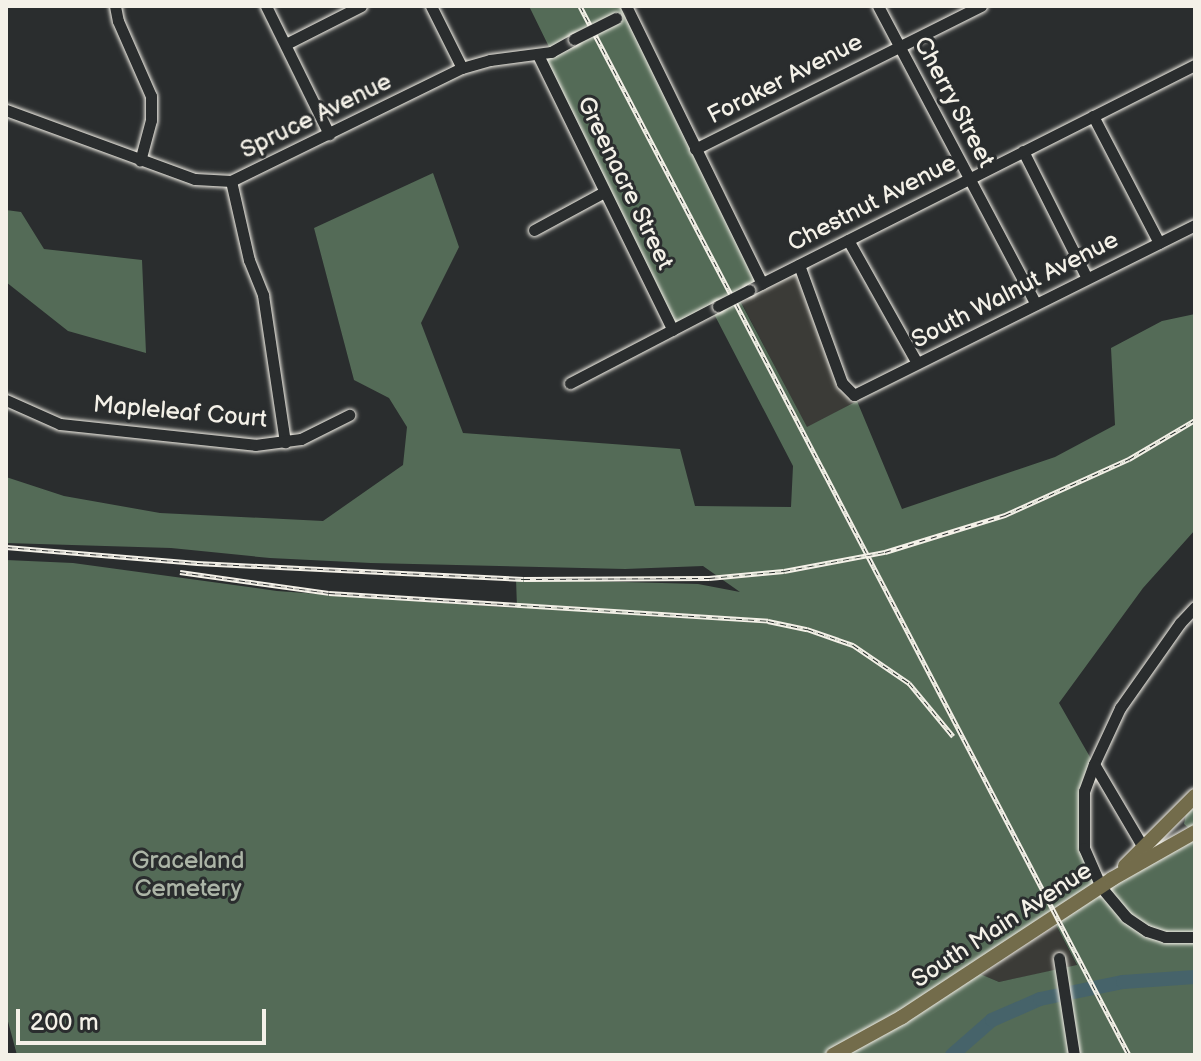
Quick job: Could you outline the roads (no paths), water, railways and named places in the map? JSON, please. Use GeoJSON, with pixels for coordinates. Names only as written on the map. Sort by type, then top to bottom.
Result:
{"type":"FeatureCollection","features":[{"type":"Feature","properties":{"kind":"main road"},"geometry":{"type":"LineString","coordinates":[[1146,853],[1195,796]]}},
{"type":"Feature","properties":{"kind":"main road","name":"South Main Avenue"},"geometry":{"type":"LineString","coordinates":[[833,1055],[902,1017],[1106,883],[1146,853],[1195,832]]}},
{"type":"Feature","properties":{"kind":"street"},"geometry":{"type":"LineString","coordinates":[[115,6],[118,21],[151,96],[151,120],[140,161]]}},
{"type":"Feature","properties":{"kind":"street"},"geometry":{"type":"LineString","coordinates":[[266,6],[329,134]]}},
{"type":"Feature","properties":{"kind":"street"},"geometry":{"type":"LineString","coordinates":[[286,44],[361,6]]}},
{"type":"Feature","properties":{"kind":"street"},"geometry":{"type":"LineString","coordinates":[[431,6],[462,68]]}},
{"type":"Feature","properties":{"kind":"street","name":"Cherry Street"},"geometry":{"type":"LineString","coordinates":[[878,6],[1036,304]]}},
{"type":"Feature","properties":{"kind":"street","name":"Foraker Avenue"},"geometry":{"type":"LineString","coordinates":[[695,149],[981,6]]}},
{"type":"Feature","properties":{"kind":"street"},"geometry":{"type":"LineString","coordinates":[[632,8],[695,149],[762,284]]}},
{"type":"Feature","properties":{"kind":"street","name":"Spruce Avenue"},"geometry":{"type":"LineString","coordinates":[[6,110],[195,179],[231,181],[462,68],[490,60],[538,55],[632,8]]}},
{"type":"Feature","properties":{"kind":"street","name":"Greenacre Street"},"geometry":{"type":"LineString","coordinates":[[538,55],[673,330]]}},
{"type":"Feature","properties":{"kind":"street","name":"Chestnut Avenue"},"geometry":{"type":"LineString","coordinates":[[570,383],[1195,65]]}},
{"type":"Feature","properties":{"kind":"street"},"geometry":{"type":"LineString","coordinates":[[1093,116],[1159,243]]}},
{"type":"Feature","properties":{"kind":"street"},"geometry":{"type":"LineString","coordinates":[[1023,151],[1087,278]]}},
{"type":"Feature","properties":{"kind":"street"},"geometry":{"type":"LineString","coordinates":[[231,181],[249,260],[263,295],[285,442]]}},
{"type":"Feature","properties":{"kind":"street"},"geometry":{"type":"LineString","coordinates":[[534,230],[604,192]]}},
{"type":"Feature","properties":{"kind":"street","name":"South Walnut Avenue"},"geometry":{"type":"LineString","coordinates":[[799,265],[842,383],[854,395],[1195,225]]}},
{"type":"Feature","properties":{"kind":"street"},"geometry":{"type":"LineString","coordinates":[[848,240],[917,363]]}},
{"type":"Feature","properties":{"kind":"street","name":"Mapleleaf Court"},"geometry":{"type":"LineString","coordinates":[[6,400],[60,424],[255,445],[301,439],[349,415]]}},
{"type":"Feature","properties":{"kind":"street"},"geometry":{"type":"LineString","coordinates":[[1195,607],[1180,623],[1120,708],[1084,791],[1084,848],[1126,917],[1147,931],[1165,937],[1195,937]]}},
{"type":"Feature","properties":{"kind":"street"},"geometry":{"type":"LineString","coordinates":[[1094,764],[1146,853]]}},
{"type":"Feature","properties":{"kind":"street"},"geometry":{"type":"LineString","coordinates":[[1059,958],[1074,1055]]}},
{"type":"Feature","properties":{"kind":"waterway"},"geometry":{"type":"LineString","coordinates":[[952,1055],[992,1020],[1040,999],[1123,982],[1195,977]]}},
{"type":"Feature","properties":{"kind":"railway"},"geometry":{"type":"LineString","coordinates":[[580,6],[1129,1055]]}},
{"type":"Feature","properties":{"kind":"railway"},"geometry":{"type":"LineString","coordinates":[[6,547],[197,563],[524,579],[709,578],[784,571],[885,552],[1005,515],[1129,459],[1195,420]]}},
{"type":"Feature","properties":{"kind":"railway"},"geometry":{"type":"LineString","coordinates":[[180,572],[329,593],[768,621],[807,629],[853,645],[909,683],[953,736]]}},
{"type":"Feature","properties":{"kind":"park label","name":"Graceland Cemetery"},"geometry":{"type":"Point","coordinates":[188,875]}}]}
